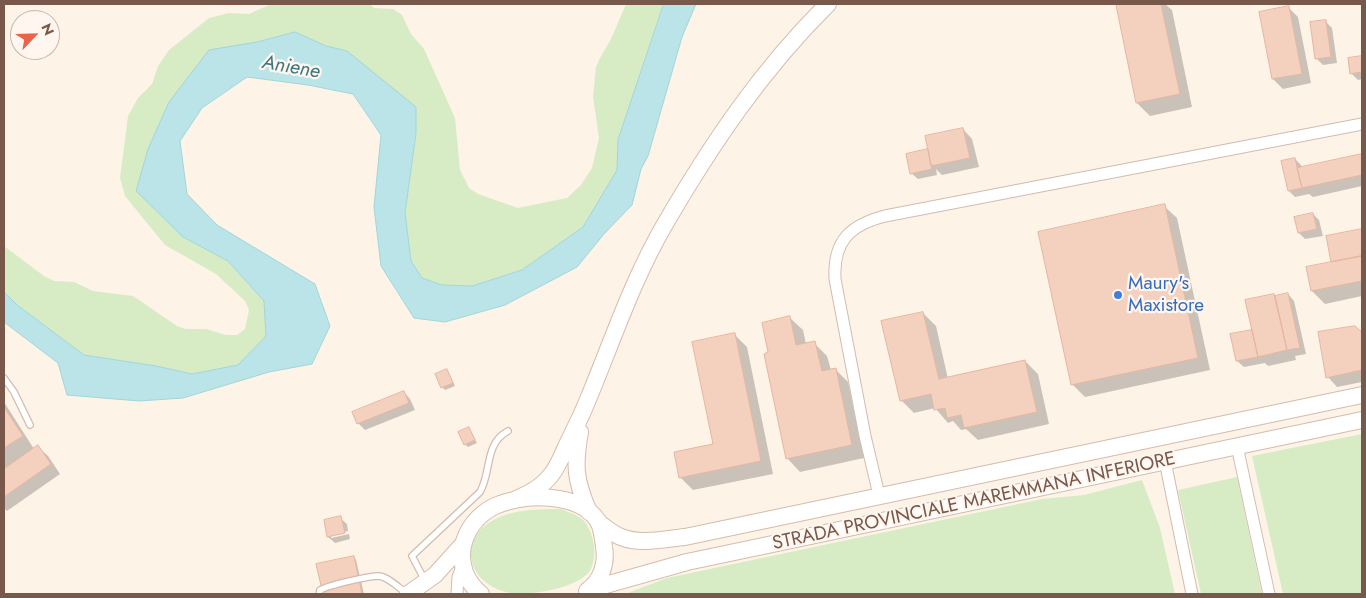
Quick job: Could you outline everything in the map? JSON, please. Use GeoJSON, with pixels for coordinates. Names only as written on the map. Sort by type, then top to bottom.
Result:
{"type":"FeatureCollection","features":[{"type":"Feature","properties":{"kind":"main road"},"geometry":{"type":"LineString","coordinates":[[408,594],[426,582],[449,561],[483,514],[496,506],[538,489],[552,474],[583,411],[639,272],[664,225],[718,136],[768,69],[828,4]]}},
{"type":"Feature","properties":{"kind":"main road","name":"STRADA PROVINCIALE MAREMMANA INFERIORE"},"geometry":{"type":"LineString","coordinates":[[514,500],[540,497],[564,499],[620,537],[638,541],[655,541],[1362,395]]}},
{"type":"Feature","properties":{"kind":"main road"},"geometry":{"type":"LineString","coordinates":[[583,411],[575,471],[582,495],[593,517],[605,551],[604,565],[599,579],[595,586],[583,592]]}},
{"type":"Feature","properties":{"kind":"main road","name":"STRADA PROVINCIALE MAREMMANA INFERIORE"},"geometry":{"type":"LineString","coordinates":[[583,592],[687,562],[1362,420]]}},
{"type":"Feature","properties":{"kind":"main road"},"geometry":{"type":"LineString","coordinates":[[463,544],[462,567],[472,588],[480,594]]}},
{"type":"Feature","properties":{"kind":"street"},"geometry":{"type":"LineString","coordinates":[[879,495],[865,436],[835,279],[837,253],[849,232],[863,223],[885,216],[1362,124]]}},
{"type":"Feature","properties":{"kind":"street"},"geometry":{"type":"LineString","coordinates":[[1237,446],[1269,594]]}},
{"type":"Feature","properties":{"kind":"street"},"geometry":{"type":"LineString","coordinates":[[1165,461],[1192,594]]}},
{"type":"Feature","properties":{"kind":"street"},"geometry":{"type":"LineString","coordinates":[[457,594],[458,577],[462,567]]}},
{"type":"Feature","properties":{"kind":"lane"},"geometry":{"type":"LineString","coordinates":[[4,378],[20,402],[30,425]]}},
{"type":"Feature","properties":{"kind":"lane"},"geometry":{"type":"LineString","coordinates":[[426,582],[412,556],[480,492],[487,478],[491,449],[498,439],[508,431]]}},
{"type":"Feature","properties":{"kind":"lane"},"geometry":{"type":"LineString","coordinates":[[319,594],[320,590],[329,586],[379,576],[390,581],[408,594]]}},
{"type":"Feature","properties":{"kind":"green space"},"geometry":{"type":"Polygon","coordinates":[[[271,4],[370,4],[374,8],[393,9],[402,15],[411,34],[424,49],[455,118],[460,170],[469,188],[478,194],[518,208],[567,198],[581,185],[592,168],[599,138],[593,97],[596,67],[600,58],[611,39],[626,4],[664,4],[618,140],[617,170],[583,227],[522,270],[472,286],[442,285],[422,278],[411,261],[405,213],[416,133],[347,51],[326,47],[295,32],[257,42],[169,102],[148,149],[136,191],[183,237],[228,261],[264,301],[266,336],[238,365],[192,374],[156,366],[84,355],[17,305],[4,292],[4,246],[44,276],[54,281],[74,282],[93,291],[133,296],[177,326],[186,329],[206,329],[226,335],[237,335],[245,329],[249,310],[245,301],[216,274],[165,245],[125,196],[120,178],[128,116],[138,98],[152,84],[158,66],[169,50],[209,18],[229,13],[249,14],[271,4]]]}},
{"type":"Feature","properties":{"kind":"green space"},"geometry":{"type":"Polygon","coordinates":[[[1362,434],[1362,594],[1283,594],[1252,456],[1362,434]]]}},
{"type":"Feature","properties":{"kind":"green space"},"geometry":{"type":"Polygon","coordinates":[[[1237,477],[1262,594],[1201,594],[1178,490],[1237,477]]]}},
{"type":"Feature","properties":{"kind":"green space"},"geometry":{"type":"Polygon","coordinates":[[[1142,480],[1160,528],[1175,594],[625,594],[667,578],[1042,499],[1084,495],[1142,480]]]}},
{"type":"Feature","properties":{"kind":"green space"},"geometry":{"type":"Polygon","coordinates":[[[561,509],[575,514],[582,519],[590,530],[594,544],[594,559],[589,572],[582,578],[573,583],[550,590],[514,593],[494,587],[476,572],[472,562],[471,551],[480,531],[490,522],[516,512],[561,509]]]}},
{"type":"Feature","properties":{"kind":"water","name":"Aniene"},"geometry":{"type":"Polygon","coordinates":[[[664,4],[696,4],[682,37],[648,156],[641,169],[632,205],[604,234],[577,267],[505,305],[445,322],[414,318],[381,266],[374,207],[381,135],[353,94],[308,85],[247,77],[202,108],[180,141],[187,194],[217,225],[315,284],[330,326],[312,364],[269,372],[183,398],[139,401],[67,395],[58,363],[4,322],[4,292],[17,305],[84,355],[156,366],[192,374],[238,365],[266,336],[264,301],[228,261],[183,237],[136,191],[148,149],[169,102],[209,50],[257,42],[295,32],[326,46],[347,51],[416,107],[416,133],[405,213],[411,261],[422,278],[442,285],[472,286],[522,270],[583,227],[617,170],[618,140],[664,4]]]}},
{"type":"Feature","properties":{"kind":"building"},"geometry":{"type":"Polygon","coordinates":[[[1161,4],[1180,94],[1136,103],[1116,5],[1161,4]]]}},
{"type":"Feature","properties":{"kind":"building"},"geometry":{"type":"Polygon","coordinates":[[[1289,6],[1302,74],[1272,79],[1259,12],[1289,6]]]}},
{"type":"Feature","properties":{"kind":"building"},"geometry":{"type":"Polygon","coordinates":[[[1326,20],[1331,57],[1315,59],[1310,22],[1326,20]]]}},
{"type":"Feature","properties":{"kind":"building"},"geometry":{"type":"Polygon","coordinates":[[[1362,56],[1362,72],[1350,74],[1348,58],[1362,56]]]}},
{"type":"Feature","properties":{"kind":"building"},"geometry":{"type":"Polygon","coordinates":[[[963,128],[970,158],[931,166],[925,136],[963,128]]]}},
{"type":"Feature","properties":{"kind":"building"},"geometry":{"type":"Polygon","coordinates":[[[928,149],[932,169],[910,174],[906,154],[928,149]]]}},
{"type":"Feature","properties":{"kind":"building"},"geometry":{"type":"Polygon","coordinates":[[[1362,154],[1362,175],[1302,188],[1297,168],[1362,154]]]}},
{"type":"Feature","properties":{"kind":"building"},"geometry":{"type":"Polygon","coordinates":[[[1295,158],[1302,188],[1288,191],[1281,161],[1295,158]]]}},
{"type":"Feature","properties":{"kind":"building","name":"Maury's Maxistore"},"geometry":{"type":"Polygon","coordinates":[[[1165,204],[1198,358],[1071,385],[1038,232],[1165,204]]]}},
{"type":"Feature","properties":{"kind":"building"},"geometry":{"type":"Polygon","coordinates":[[[1313,213],[1317,229],[1298,233],[1294,217],[1313,213]]]}},
{"type":"Feature","properties":{"kind":"building"},"geometry":{"type":"Polygon","coordinates":[[[1362,229],[1362,256],[1331,262],[1326,236],[1362,229]]]}},
{"type":"Feature","properties":{"kind":"building"},"geometry":{"type":"Polygon","coordinates":[[[1362,256],[1362,281],[1311,291],[1306,267],[1362,256]]]}},
{"type":"Feature","properties":{"kind":"building"},"geometry":{"type":"Polygon","coordinates":[[[1288,293],[1300,348],[1287,350],[1275,296],[1288,293]]]}},
{"type":"Feature","properties":{"kind":"building"},"geometry":{"type":"Polygon","coordinates":[[[1274,294],[1287,350],[1258,357],[1245,300],[1274,294]]]}},
{"type":"Feature","properties":{"kind":"building"},"geometry":{"type":"Polygon","coordinates":[[[923,312],[939,379],[1025,360],[1037,412],[964,428],[961,415],[947,418],[945,408],[934,410],[931,394],[900,401],[881,321],[923,312]]]}},
{"type":"Feature","properties":{"kind":"building"},"geometry":{"type":"Polygon","coordinates":[[[790,316],[796,345],[815,341],[822,371],[836,368],[852,445],[786,459],[764,354],[768,352],[762,323],[790,316]]]}},
{"type":"Feature","properties":{"kind":"building"},"geometry":{"type":"Polygon","coordinates":[[[1355,326],[1362,332],[1362,370],[1326,378],[1318,332],[1355,326]]]}},
{"type":"Feature","properties":{"kind":"building"},"geometry":{"type":"Polygon","coordinates":[[[1252,330],[1258,357],[1236,361],[1230,334],[1252,330]]]}},
{"type":"Feature","properties":{"kind":"building"},"geometry":{"type":"Polygon","coordinates":[[[735,333],[761,461],[679,478],[674,452],[713,444],[692,342],[735,333]]]}},
{"type":"Feature","properties":{"kind":"building"},"geometry":{"type":"Polygon","coordinates":[[[447,369],[453,383],[441,388],[435,374],[447,369]]]}},
{"type":"Feature","properties":{"kind":"building"},"geometry":{"type":"Polygon","coordinates":[[[404,391],[409,403],[357,424],[352,412],[404,391]]]}},
{"type":"Feature","properties":{"kind":"building"},"geometry":{"type":"Polygon","coordinates":[[[4,407],[23,436],[4,448],[4,407]]]}},
{"type":"Feature","properties":{"kind":"building"},"geometry":{"type":"Polygon","coordinates":[[[469,427],[475,440],[464,445],[458,432],[469,427]]]}},
{"type":"Feature","properties":{"kind":"building"},"geometry":{"type":"Polygon","coordinates":[[[38,445],[51,464],[4,497],[4,469],[38,445]]]}},
{"type":"Feature","properties":{"kind":"building"},"geometry":{"type":"Polygon","coordinates":[[[341,516],[345,533],[327,537],[324,520],[341,516]]]}},
{"type":"Feature","properties":{"kind":"building"},"geometry":{"type":"Polygon","coordinates":[[[354,556],[362,594],[323,594],[316,564],[354,556]]]}},
{"type":"Feature","properties":{"kind":"place","name":"Maury's Maxistore"},"geometry":{"type":"Point","coordinates":[1118,295]}}]}
